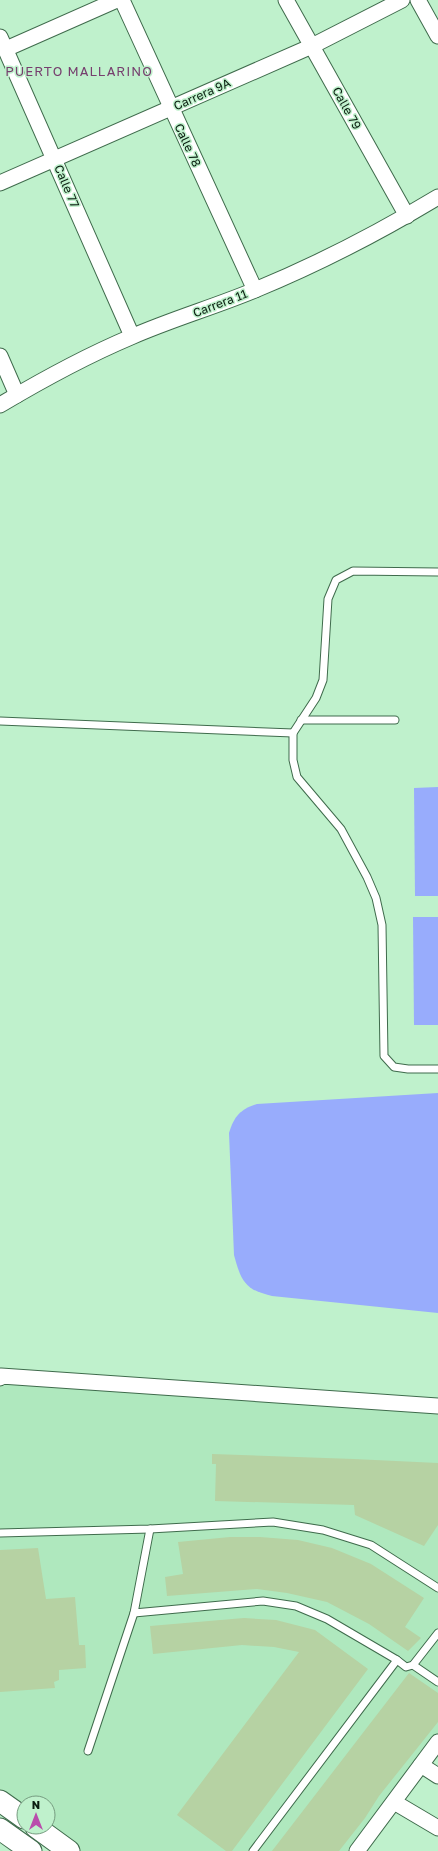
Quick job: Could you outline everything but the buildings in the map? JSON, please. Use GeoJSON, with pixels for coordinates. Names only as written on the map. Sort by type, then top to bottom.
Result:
{"type":"FeatureCollection","features":[{"type":"Feature","properties":{"kind":"main road"},"geometry":{"type":"LineString","coordinates":[[0,1801],[16,1812]]}},
{"type":"Feature","properties":{"kind":"main road"},"geometry":{"type":"LineString","coordinates":[[0,1829],[31,1851]]}},
{"type":"Feature","properties":{"kind":"main road"},"geometry":{"type":"LineString","coordinates":[[47,1835],[69,1851]]}},
{"type":"Feature","properties":{"kind":"street"},"geometry":{"type":"LineString","coordinates":[[3,43],[118,0]]}},
{"type":"Feature","properties":{"kind":"street","name":"Calle 78"},"geometry":{"type":"LineString","coordinates":[[122,0],[255,290]]}},
{"type":"Feature","properties":{"kind":"street","name":"Calle 79"},"geometry":{"type":"LineString","coordinates":[[286,0],[407,216]]}},
{"type":"Feature","properties":{"kind":"street","name":"Carrera 9A"},"geometry":{"type":"LineString","coordinates":[[0,183],[312,46],[402,0]]}},
{"type":"Feature","properties":{"kind":"street"},"geometry":{"type":"LineString","coordinates":[[418,0],[438,36]]}},
{"type":"Feature","properties":{"kind":"street","name":"Calle 77"},"geometry":{"type":"LineString","coordinates":[[3,43],[55,158],[132,336]]}},
{"type":"Feature","properties":{"kind":"street","name":"Carrera 11"},"geometry":{"type":"LineString","coordinates":[[0,406],[17,395],[91,355],[132,336],[255,290],[331,255],[407,216],[438,197]]}},
{"type":"Feature","properties":{"kind":"street"},"geometry":{"type":"LineString","coordinates":[[0,356],[17,395]]}},
{"type":"Feature","properties":{"kind":"street"},"geometry":{"type":"LineString","coordinates":[[0,1378],[1,1376],[438,1406]]}},
{"type":"Feature","properties":{"kind":"street"},"geometry":{"type":"LineString","coordinates":[[357,1851],[438,1742]]}},
{"type":"Feature","properties":{"kind":"street"},"geometry":{"type":"LineString","coordinates":[[421,1765],[438,1776]]}},
{"type":"Feature","properties":{"kind":"street"},"geometry":{"type":"LineString","coordinates":[[394,1802],[438,1828]]}},
{"type":"Feature","properties":{"kind":"lane"},"geometry":{"type":"LineString","coordinates":[[438,572],[353,571],[336,580],[328,599],[323,680],[316,698],[293,733],[291,744],[297,777],[341,829],[367,877],[376,898],[382,925],[384,1056],[394,1067],[408,1069],[438,1069]]}},
{"type":"Feature","properties":{"kind":"lane"},"geometry":{"type":"LineString","coordinates":[[301,720],[395,720]]}},
{"type":"Feature","properties":{"kind":"lane"},"geometry":{"type":"LineString","coordinates":[[0,721],[293,733]]}},
{"type":"Feature","properties":{"kind":"lane"},"geometry":{"type":"LineString","coordinates":[[0,1533],[150,1529],[273,1522],[323,1530],[371,1545],[438,1588]]}},
{"type":"Feature","properties":{"kind":"lane"},"geometry":{"type":"LineString","coordinates":[[88,1751],[134,1613],[150,1529]]}},
{"type":"Feature","properties":{"kind":"lane"},"geometry":{"type":"LineString","coordinates":[[134,1613],[263,1601],[296,1606],[327,1619],[397,1660],[406,1667],[413,1665],[438,1633]]}},
{"type":"Feature","properties":{"kind":"lane"},"geometry":{"type":"LineString","coordinates":[[253,1851],[397,1660]]}},
{"type":"Feature","properties":{"kind":"lane"},"geometry":{"type":"LineString","coordinates":[[413,1665],[438,1682]]}},
{"type":"Feature","properties":{"kind":"shaded area"},"geometry":{"type":"Polygon","coordinates":[[[0,1378],[438,1406],[438,1742],[357,1851],[69,1851],[55,1835],[56,1795],[16,1795],[16,1812],[0,1801],[0,1378]]]}},
{"type":"Feature","properties":{"kind":"water"},"geometry":{"type":"Polygon","coordinates":[[[438,787],[438,896],[415,896],[414,788],[438,787]]]}},
{"type":"Feature","properties":{"kind":"water"},"geometry":{"type":"Polygon","coordinates":[[[413,917],[438,917],[438,1025],[414,1025],[413,917]]]}},
{"type":"Feature","properties":{"kind":"water"},"geometry":{"type":"Polygon","coordinates":[[[438,1093],[438,1313],[272,1296],[263,1294],[250,1287],[239,1272],[234,1255],[229,1133],[233,1122],[239,1114],[247,1108],[257,1104],[438,1093]]]}},
{"type":"Feature","properties":{"kind":"district","name":"PUERTO MALLARINO"},"geometry":{"type":"Point","coordinates":[79,71]}}]}
